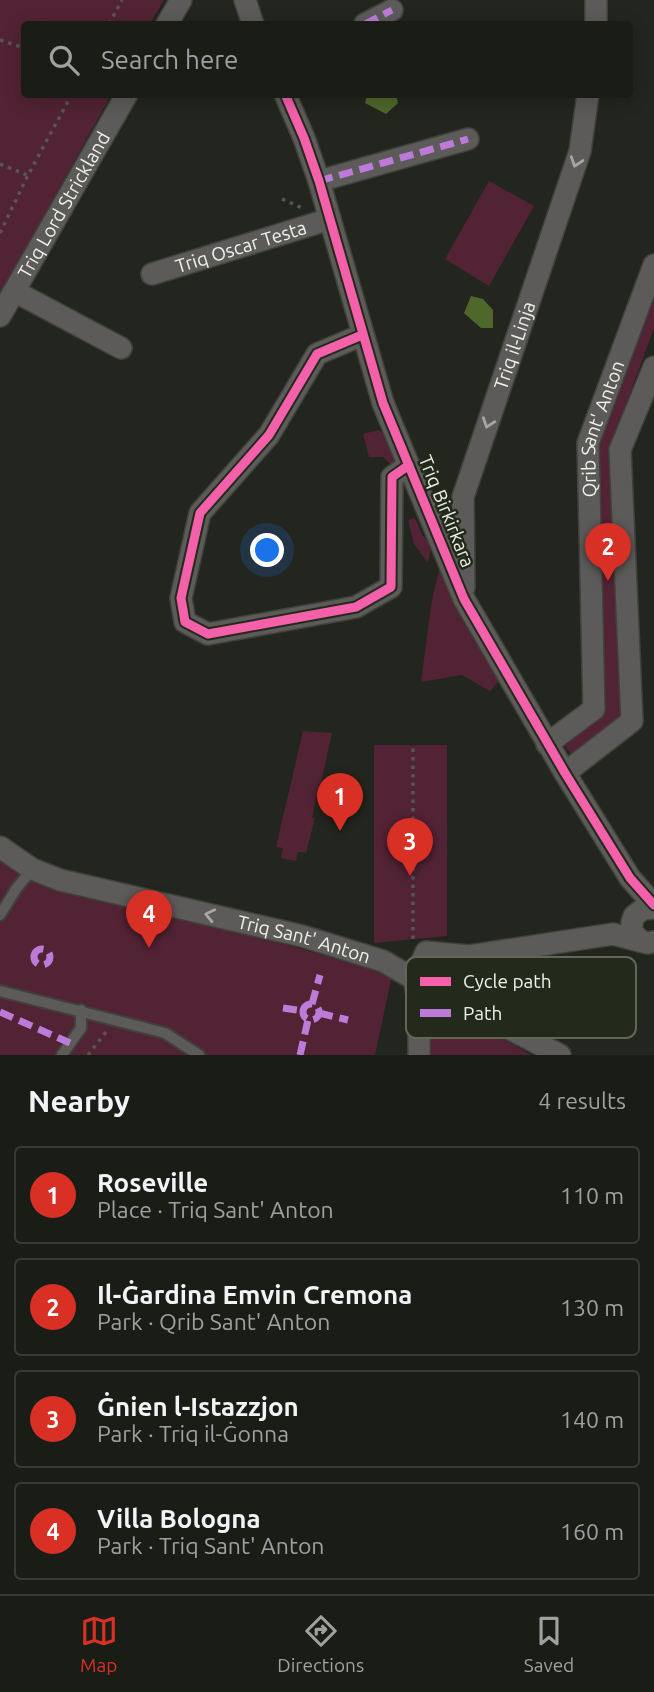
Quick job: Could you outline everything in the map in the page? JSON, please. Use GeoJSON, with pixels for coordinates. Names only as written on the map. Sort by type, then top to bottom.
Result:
{"type":"FeatureCollection","features":[{"type":"Feature","properties":{"kind":"street"},"geometry":{"type":"LineString","coordinates":[[169,21],[181,0]]}},
{"type":"Feature","properties":{"kind":"street"},"geometry":{"type":"LineString","coordinates":[[245,0],[252,21]]}},
{"type":"Feature","properties":{"kind":"street"},"geometry":{"type":"LineString","coordinates":[[596,0],[596,21]]}},
{"type":"Feature","properties":{"kind":"street"},"geometry":{"type":"LineString","coordinates":[[371,21],[392,10]]}},
{"type":"Feature","properties":{"kind":"street","name":"Triq Lord Strickland"},"geometry":{"type":"LineString","coordinates":[[0,316],[125,98]]}},
{"type":"Feature","properties":{"kind":"street","name":"Triq Birkirkara"},"geometry":{"type":"LineString","coordinates":[[287,98],[319,181],[383,403],[464,599],[547,744],[630,878],[645,921]]}},
{"type":"Feature","properties":{"kind":"street","name":"Triq il-Linja"},"geometry":{"type":"LineString","coordinates":[[464,599],[463,497],[580,151],[587,98]]}},
{"type":"Feature","properties":{"kind":"street"},"geometry":{"type":"LineString","coordinates":[[319,181],[468,139]]}},
{"type":"Feature","properties":{"kind":"street","name":"Triq Oscar Testa"},"geometry":{"type":"LineString","coordinates":[[152,274],[330,219]]}},
{"type":"Feature","properties":{"kind":"street","name":"Qrib Sant' Anton"},"geometry":{"type":"LineString","coordinates":[[547,744],[594,709],[588,443],[654,265]]}},
{"type":"Feature","properties":{"kind":"street"},"geometry":{"type":"LineString","coordinates":[[14,290],[121,348]]}},
{"type":"Feature","properties":{"kind":"street"},"geometry":{"type":"LineString","coordinates":[[362,335],[317,354],[269,435],[200,513],[181,598],[185,622],[208,634],[356,607],[391,587],[392,477],[409,466]]}},
{"type":"Feature","properties":{"kind":"street"},"geometry":{"type":"LineString","coordinates":[[565,773],[632,721],[620,450],[648,399],[654,368]]}},
{"type":"Feature","properties":{"kind":"street","name":"Triq Sant' Anton"},"geometry":{"type":"LineString","coordinates":[[0,847],[32,869],[60,880],[302,936],[383,961],[406,974]]}},
{"type":"Feature","properties":{"kind":"street"},"geometry":{"type":"LineString","coordinates":[[424,957],[426,952],[469,956],[613,934],[645,921]]}},
{"type":"Feature","properties":{"kind":"street","name":"Triq Sant' Anton"},"geometry":{"type":"LineString","coordinates":[[528,1038],[560,1055]]}},
{"type":"Feature","properties":{"kind":"lane"},"geometry":{"type":"LineString","coordinates":[[0,915],[32,869]]}},
{"type":"Feature","properties":{"kind":"lane"},"geometry":{"type":"LineString","coordinates":[[0,991],[165,1033],[199,1055]]}},
{"type":"Feature","properties":{"kind":"lane"},"geometry":{"type":"LineString","coordinates":[[62,1055],[81,1028],[82,1010]]}},
{"type":"Feature","properties":{"kind":"path"},"geometry":{"type":"LineString","coordinates":[[111,21],[122,0]]}},
{"type":"Feature","properties":{"kind":"path"},"geometry":{"type":"LineString","coordinates":[[0,40],[21,47]]}},
{"type":"Feature","properties":{"kind":"path"},"geometry":{"type":"LineString","coordinates":[[0,233],[70,98]]}},
{"type":"Feature","properties":{"kind":"path"},"geometry":{"type":"LineString","coordinates":[[0,164],[28,175]]}},
{"type":"Feature","properties":{"kind":"path"},"geometry":{"type":"LineString","coordinates":[[413,745],[413,940]]}},
{"type":"Feature","properties":{"kind":"shaded area"},"geometry":{"type":"Polygon","coordinates":[[[0,0],[164,0],[152,21],[21,21],[21,98],[109,98],[0,295],[0,0]]]}},
{"type":"Feature","properties":{"kind":"shaded area"},"geometry":{"type":"Polygon","coordinates":[[[366,98],[397,98],[398,103],[386,114],[365,103],[366,98]]]}},
{"type":"Feature","properties":{"kind":"shaded area"},"geometry":{"type":"Polygon","coordinates":[[[489,181],[534,206],[489,286],[445,259],[489,181]]]}},
{"type":"Feature","properties":{"kind":"shaded area"},"geometry":{"type":"Polygon","coordinates":[[[654,287],[654,328],[609,451],[622,717],[572,756],[565,746],[606,712],[596,447],[654,287]]]}},
{"type":"Feature","properties":{"kind":"shaded area"},"geometry":{"type":"Polygon","coordinates":[[[471,296],[483,299],[493,310],[493,328],[481,328],[464,313],[471,296]]]}},
{"type":"Feature","properties":{"kind":"shaded area"},"geometry":{"type":"Polygon","coordinates":[[[378,430],[384,434],[397,464],[392,466],[383,457],[369,457],[363,434],[378,430]]]}},
{"type":"Feature","properties":{"kind":"shaded area"},"geometry":{"type":"Polygon","coordinates":[[[415,518],[423,536],[430,542],[428,563],[414,544],[408,520],[415,518]]]}},
{"type":"Feature","properties":{"kind":"shaded area"},"geometry":{"type":"Polygon","coordinates":[[[440,567],[471,635],[499,681],[490,691],[462,675],[421,682],[432,599],[440,567]]]}},
{"type":"Feature","properties":{"kind":"shaded area"},"geometry":{"type":"Polygon","coordinates":[[[303,731],[332,733],[306,853],[298,852],[296,861],[281,858],[283,848],[276,847],[303,731]]]}},
{"type":"Feature","properties":{"kind":"shaded area"},"geometry":{"type":"Polygon","coordinates":[[[374,745],[447,745],[447,936],[374,943],[374,745]]]}},
{"type":"Feature","properties":{"kind":"shaded area"},"geometry":{"type":"Polygon","coordinates":[[[0,861],[37,884],[202,921],[392,975],[375,1055],[0,1055],[0,861]]]}},
{"type":"Feature","properties":{"kind":"shaded area"},"geometry":{"type":"Polygon","coordinates":[[[425,1038],[501,1038],[531,1055],[425,1055],[425,1038]]]}},
{"type":"Feature","properties":{"kind":"marked path"},"geometry":{"type":"LineString","coordinates":[[371,21],[392,10]]}},
{"type":"Feature","properties":{"kind":"marked path"},"geometry":{"type":"LineString","coordinates":[[319,181],[468,139]]}},
{"type":"Feature","properties":{"kind":"marked path"},"geometry":{"type":"LineString","coordinates":[[39,949],[45,949],[50,957],[48,963],[39,965],[34,960],[34,954],[39,949]]}},
{"type":"Feature","properties":{"kind":"marked path"},"geometry":{"type":"LineString","coordinates":[[312,1004],[320,975]]}},
{"type":"Feature","properties":{"kind":"marked path"},"geometry":{"type":"LineString","coordinates":[[308,1004],[314,1004],[319,1012],[317,1018],[308,1020],[303,1015],[303,1009],[308,1004]]}},
{"type":"Feature","properties":{"kind":"marked path"},"geometry":{"type":"LineString","coordinates":[[283,1008],[303,1011]]}},
{"type":"Feature","properties":{"kind":"marked path"},"geometry":{"type":"LineString","coordinates":[[0,1012],[70,1043]]}},
{"type":"Feature","properties":{"kind":"marked path"},"geometry":{"type":"LineString","coordinates":[[319,1013],[348,1020]]}},
{"type":"Feature","properties":{"kind":"marked path"},"geometry":{"type":"LineString","coordinates":[[300,1055],[308,1020]]}},
{"type":"Feature","properties":{"kind":"cycle path"},"geometry":{"type":"LineString","coordinates":[[287,98],[319,181],[383,403],[464,599],[565,773],[630,878],[654,905]]}},
{"type":"Feature","properties":{"kind":"cycle path"},"geometry":{"type":"LineString","coordinates":[[362,335],[317,354],[269,435],[200,513],[181,598],[185,622],[208,634],[356,607],[391,587],[392,477],[409,465]]}},
{"type":"Feature","properties":{"kind":"place","name":"Il-Ġardina Emvin Cremona"},"geometry":{"type":"Point","coordinates":[608,581]}},
{"type":"Feature","properties":{"kind":"place","name":"Roseville"},"geometry":{"type":"Point","coordinates":[340,831]}},
{"type":"Feature","properties":{"kind":"place","name":"Ġnien l-Istazzjon"},"geometry":{"type":"Point","coordinates":[410,876]}},
{"type":"Feature","properties":{"kind":"place","name":"Villa Bologna"},"geometry":{"type":"Point","coordinates":[149,948]}}]}
